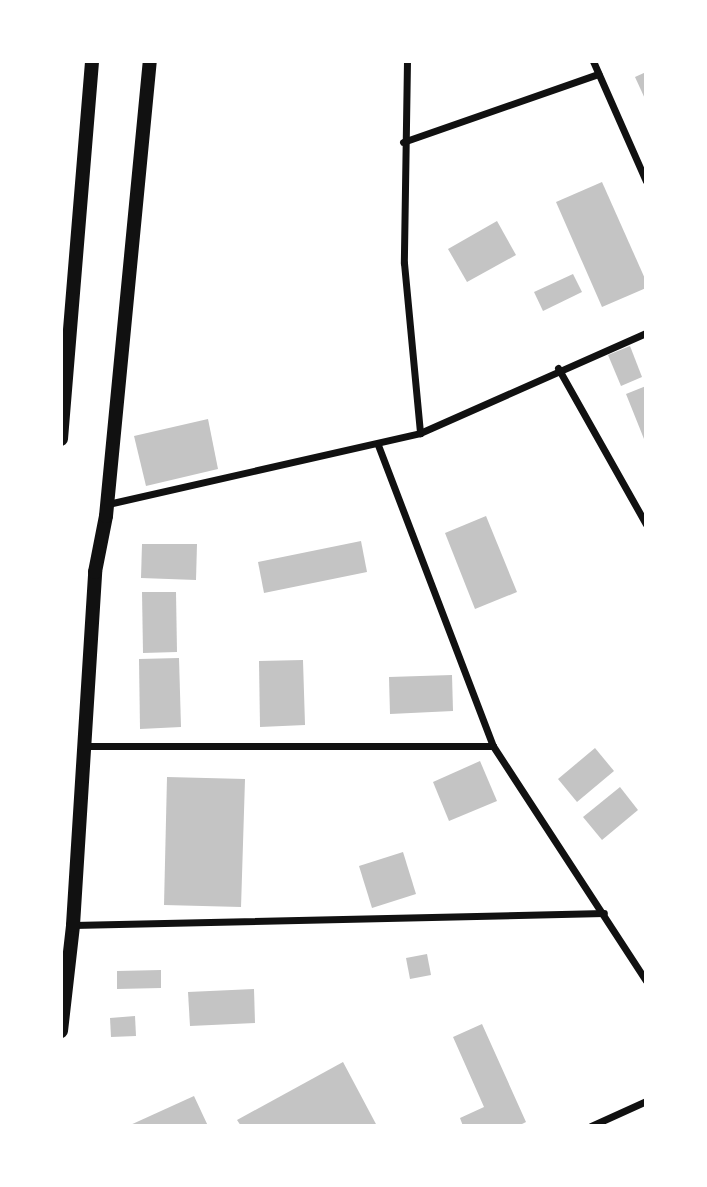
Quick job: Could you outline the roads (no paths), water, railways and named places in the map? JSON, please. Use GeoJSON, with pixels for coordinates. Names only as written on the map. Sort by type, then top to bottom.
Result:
{"type":"FeatureCollection","features":[{"type":"Feature","properties":{"kind":"main road"},"geometry":{"type":"LineString","coordinates":[[61,439],[92,61]]}},
{"type":"Feature","properties":{"kind":"main road"},"geometry":{"type":"LineString","coordinates":[[61,1031],[73,925],[95,572],[107,504],[150,61]]}},
{"type":"Feature","properties":{"kind":"street"},"geometry":{"type":"LineString","coordinates":[[407,61],[403,142],[404,263],[420,433]]}},
{"type":"Feature","properties":{"kind":"street"},"geometry":{"type":"LineString","coordinates":[[593,61],[646,181]]}},
{"type":"Feature","properties":{"kind":"street"},"geometry":{"type":"LineString","coordinates":[[403,142],[598,74]]}},
{"type":"Feature","properties":{"kind":"street"},"geometry":{"type":"LineString","coordinates":[[107,504],[378,445],[420,433],[558,368],[646,333]]}},
{"type":"Feature","properties":{"kind":"street"},"geometry":{"type":"LineString","coordinates":[[558,368],[646,524]]}},
{"type":"Feature","properties":{"kind":"street"},"geometry":{"type":"LineString","coordinates":[[378,445],[494,746],[646,981]]}},
{"type":"Feature","properties":{"kind":"street"},"geometry":{"type":"LineString","coordinates":[[85,746],[494,746]]}},
{"type":"Feature","properties":{"kind":"street"},"geometry":{"type":"LineString","coordinates":[[73,925],[604,913]]}},
{"type":"Feature","properties":{"kind":"street"},"geometry":{"type":"LineString","coordinates":[[591,1126],[646,1101]]}}]}
